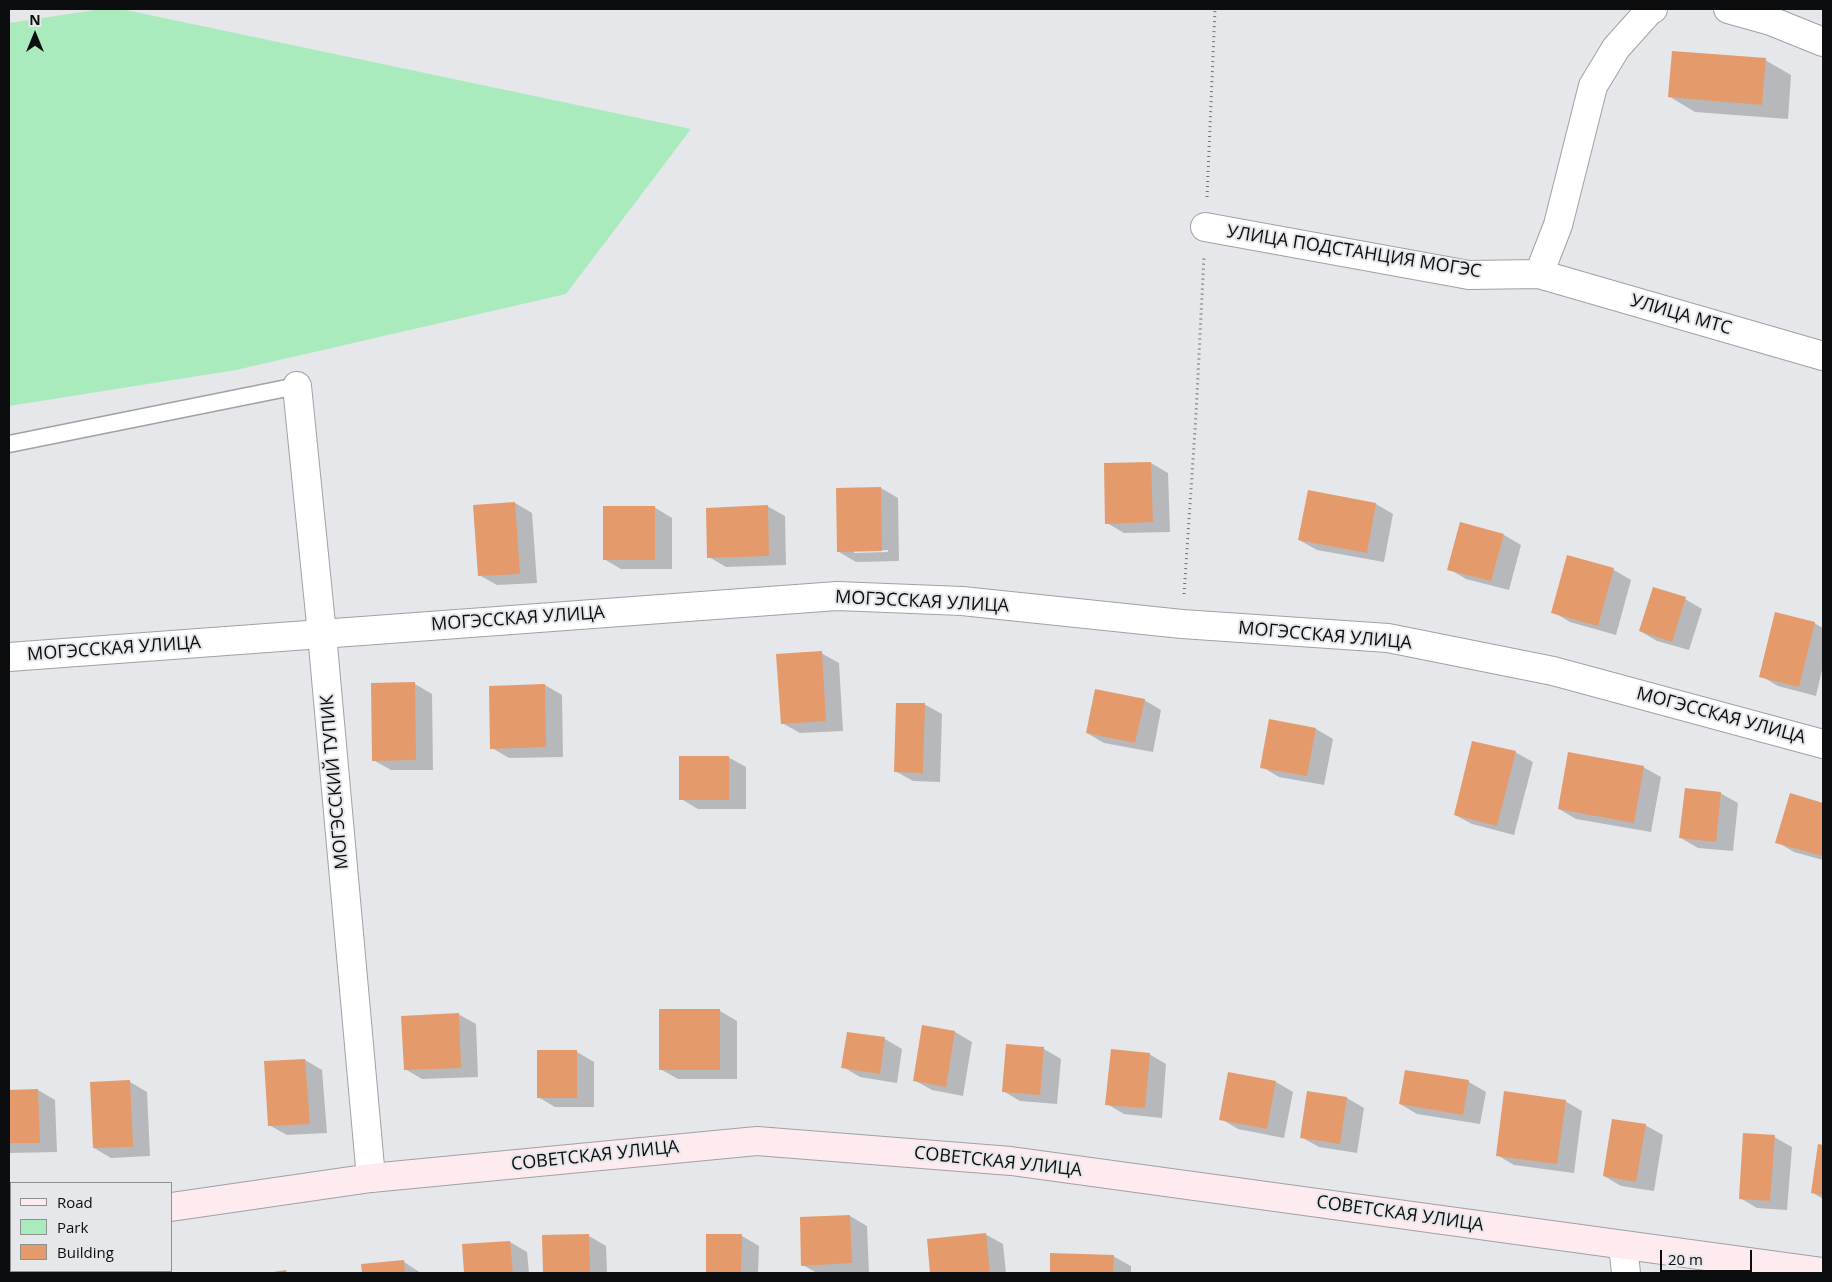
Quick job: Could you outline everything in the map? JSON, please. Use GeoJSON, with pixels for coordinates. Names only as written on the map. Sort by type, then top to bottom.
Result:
{"type":"FeatureCollection","features":[{"type":"Feature","properties":{"kind":"street"},"geometry":{"type":"LineString","coordinates":[[1538,274],[1558,225],[1593,86],[1616,48],[1653,9]]}},
{"type":"Feature","properties":{"kind":"street"},"geometry":{"type":"LineString","coordinates":[[1728,9],[1771,21],[1823,42]]}},
{"type":"Feature","properties":{"kind":"street","name":"УЛИЦА ПОДСТАНЦИЯ МОГЭС"},"geometry":{"type":"LineString","coordinates":[[1205,227],[1469,275],[1538,274]]}},
{"type":"Feature","properties":{"kind":"street","name":"УЛИЦА МТС"},"geometry":{"type":"LineString","coordinates":[[1538,274],[1823,356]]}},
{"type":"Feature","properties":{"kind":"street","name":"МОГЭССКИЙ ТУПИК"},"geometry":{"type":"LineString","coordinates":[[297,386],[322,634],[371,1178]]}},
{"type":"Feature","properties":{"kind":"street","name":"МОГЭССКАЯ УЛИЦА"},"geometry":{"type":"LineString","coordinates":[[9,657],[836,596],[962,601],[1182,624],[1388,638],[1553,670],[1823,744]]}},
{"type":"Feature","properties":{"kind":"street","name":"СОВЕТСКАЯ УЛИЦА"},"geometry":{"type":"LineString","coordinates":[[172,1207],[371,1178],[757,1141],[1011,1161],[1823,1272]]}},
{"type":"Feature","properties":{"kind":"street"},"geometry":{"type":"LineString","coordinates":[[1623,1245],[1626,1273]]}},
{"type":"Feature","properties":{"kind":"lane"},"geometry":{"type":"LineString","coordinates":[[9,444],[297,386]]}},
{"type":"Feature","properties":{"kind":"path"},"geometry":{"type":"LineString","coordinates":[[1182,624],[1196,415],[1215,9]]}},
{"type":"Feature","properties":{"kind":"green space"},"geometry":{"type":"Polygon","coordinates":[[[102,9],[121,9],[691,129],[566,294],[236,370],[9,406],[9,23],[102,9]]]}},
{"type":"Feature","properties":{"kind":"building"},"geometry":{"type":"Polygon","coordinates":[[[1672,51],[1766,58],[1762,105],[1668,97],[1672,51]]]}},
{"type":"Feature","properties":{"kind":"building"},"geometry":{"type":"Polygon","coordinates":[[[1151,462],[1153,522],[1105,524],[1104,463],[1151,462]]]}},
{"type":"Feature","properties":{"kind":"building"},"geometry":{"type":"Polygon","coordinates":[[[881,487],[882,551],[837,552],[836,488],[881,487]]]}},
{"type":"Feature","properties":{"kind":"building"},"geometry":{"type":"Polygon","coordinates":[[[1308,490],[1376,503],[1367,553],[1298,540],[1308,490]]]}},
{"type":"Feature","properties":{"kind":"building"},"geometry":{"type":"Polygon","coordinates":[[[515,502],[520,574],[478,576],[473,505],[515,502]]]}},
{"type":"Feature","properties":{"kind":"building"},"geometry":{"type":"Polygon","coordinates":[[[768,505],[769,556],[707,558],[706,508],[768,505]]]}},
{"type":"Feature","properties":{"kind":"building"},"geometry":{"type":"Polygon","coordinates":[[[603,506],[655,506],[655,560],[603,560],[603,506]]]}},
{"type":"Feature","properties":{"kind":"building"},"geometry":{"type":"Polygon","coordinates":[[[1460,522],[1504,534],[1491,581],[1447,570],[1460,522]]]}},
{"type":"Feature","properties":{"kind":"building"},"geometry":{"type":"Polygon","coordinates":[[[1567,555],[1614,568],[1598,626],[1551,613],[1567,555]]]}},
{"type":"Feature","properties":{"kind":"building"},"geometry":{"type":"Polygon","coordinates":[[[1653,587],[1686,597],[1672,642],[1639,631],[1653,587]]]}},
{"type":"Feature","properties":{"kind":"building"},"geometry":{"type":"Polygon","coordinates":[[[1775,612],[1815,622],[1799,687],[1759,677],[1775,612]]]}},
{"type":"Feature","properties":{"kind":"building"},"geometry":{"type":"Polygon","coordinates":[[[822,651],[826,721],[781,724],[776,654],[822,651]]]}},
{"type":"Feature","properties":{"kind":"building"},"geometry":{"type":"Polygon","coordinates":[[[415,682],[416,760],[372,761],[371,683],[415,682]]]}},
{"type":"Feature","properties":{"kind":"building"},"geometry":{"type":"Polygon","coordinates":[[[545,684],[546,747],[490,749],[489,686],[545,684]]]}},
{"type":"Feature","properties":{"kind":"building"},"geometry":{"type":"Polygon","coordinates":[[[1095,689],[1145,699],[1135,743],[1086,733],[1095,689]]]}},
{"type":"Feature","properties":{"kind":"building"},"geometry":{"type":"Polygon","coordinates":[[[896,703],[925,703],[923,773],[894,772],[896,703]]]}},
{"type":"Feature","properties":{"kind":"building"},"geometry":{"type":"Polygon","coordinates":[[[1269,719],[1316,728],[1307,776],[1260,768],[1269,719]]]}},
{"type":"Feature","properties":{"kind":"building"},"geometry":{"type":"Polygon","coordinates":[[[1472,741],[1516,751],[1497,826],[1454,815],[1472,741]]]}},
{"type":"Feature","properties":{"kind":"building"},"geometry":{"type":"Polygon","coordinates":[[[1568,752],[1644,766],[1634,823],[1558,809],[1568,752]]]}},
{"type":"Feature","properties":{"kind":"building"},"geometry":{"type":"Polygon","coordinates":[[[679,756],[729,756],[729,800],[679,800],[679,756]]]}},
{"type":"Feature","properties":{"kind":"building"},"geometry":{"type":"Polygon","coordinates":[[[1685,788],[1721,792],[1716,842],[1679,838],[1685,788]]]}},
{"type":"Feature","properties":{"kind":"building"},"geometry":{"type":"Polygon","coordinates":[[[1790,793],[1823,803],[1823,856],[1775,843],[1790,793]]]}},
{"type":"Feature","properties":{"kind":"building"},"geometry":{"type":"Polygon","coordinates":[[[659,1009],[720,1009],[720,1070],[659,1070],[659,1009]]]}},
{"type":"Feature","properties":{"kind":"building"},"geometry":{"type":"Polygon","coordinates":[[[459,1013],[461,1068],[404,1070],[401,1016],[459,1013]]]}},
{"type":"Feature","properties":{"kind":"building"},"geometry":{"type":"Polygon","coordinates":[[[922,1025],[955,1031],[946,1087],[913,1081],[922,1025]]]}},
{"type":"Feature","properties":{"kind":"building"},"geometry":{"type":"Polygon","coordinates":[[[847,1032],[885,1037],[880,1074],[841,1068],[847,1032]]]}},
{"type":"Feature","properties":{"kind":"building"},"geometry":{"type":"Polygon","coordinates":[[[1006,1044],[1044,1047],[1040,1095],[1002,1092],[1006,1044]]]}},
{"type":"Feature","properties":{"kind":"building"},"geometry":{"type":"Polygon","coordinates":[[[1111,1049],[1150,1053],[1145,1108],[1105,1105],[1111,1049]]]}},
{"type":"Feature","properties":{"kind":"building"},"geometry":{"type":"Polygon","coordinates":[[[537,1050],[577,1050],[577,1098],[537,1098],[537,1050]]]}},
{"type":"Feature","properties":{"kind":"building"},"geometry":{"type":"Polygon","coordinates":[[[305,1059],[310,1124],[268,1126],[264,1061],[305,1059]]]}},
{"type":"Feature","properties":{"kind":"building"},"geometry":{"type":"Polygon","coordinates":[[[1405,1070],[1469,1080],[1463,1115],[1399,1104],[1405,1070]]]}},
{"type":"Feature","properties":{"kind":"building"},"geometry":{"type":"Polygon","coordinates":[[[1228,1072],[1276,1081],[1267,1129],[1219,1120],[1228,1072]]]}},
{"type":"Feature","properties":{"kind":"building"},"geometry":{"type":"Polygon","coordinates":[[[130,1080],[133,1147],[93,1148],[90,1082],[130,1080]]]}},
{"type":"Feature","properties":{"kind":"building"},"geometry":{"type":"Polygon","coordinates":[[[38,1089],[40,1143],[9,1143],[9,1090],[38,1089]]]}},
{"type":"Feature","properties":{"kind":"building"},"geometry":{"type":"Polygon","coordinates":[[[1307,1091],[1347,1097],[1340,1144],[1300,1138],[1307,1091]]]}},
{"type":"Feature","properties":{"kind":"building"},"geometry":{"type":"Polygon","coordinates":[[[1504,1091],[1566,1100],[1557,1164],[1496,1156],[1504,1091]]]}},
{"type":"Feature","properties":{"kind":"building"},"geometry":{"type":"Polygon","coordinates":[[[1612,1119],[1646,1124],[1636,1182],[1603,1176],[1612,1119]]]}},
{"type":"Feature","properties":{"kind":"building"},"geometry":{"type":"Polygon","coordinates":[[[1743,1133],[1775,1135],[1770,1201],[1739,1199],[1743,1133]]]}},
{"type":"Feature","properties":{"kind":"building"},"geometry":{"type":"Polygon","coordinates":[[[1818,1144],[1823,1145],[1823,1195],[1811,1193],[1818,1144]]]}},
{"type":"Feature","properties":{"kind":"building"},"geometry":{"type":"Polygon","coordinates":[[[850,1215],[852,1263],[801,1266],[800,1217],[850,1215]]]}},
{"type":"Feature","properties":{"kind":"building"},"geometry":{"type":"Polygon","coordinates":[[[986,1233],[990,1273],[930,1273],[927,1239],[986,1233]]]}},
{"type":"Feature","properties":{"kind":"building"},"geometry":{"type":"Polygon","coordinates":[[[589,1234],[590,1273],[543,1273],[542,1235],[589,1234]]]}},
{"type":"Feature","properties":{"kind":"building"},"geometry":{"type":"Polygon","coordinates":[[[706,1234],[742,1234],[741,1273],[706,1273],[706,1234]]]}},
{"type":"Feature","properties":{"kind":"building"},"geometry":{"type":"Polygon","coordinates":[[[510,1241],[513,1273],[464,1273],[462,1244],[510,1241]]]}},
{"type":"Feature","properties":{"kind":"building"},"geometry":{"type":"Polygon","coordinates":[[[1050,1253],[1114,1255],[1113,1273],[1050,1273],[1050,1253]]]}},
{"type":"Feature","properties":{"kind":"building"},"geometry":{"type":"Polygon","coordinates":[[[404,1260],[405,1273],[362,1273],[361,1264],[404,1260]]]}},
{"type":"Feature","properties":{"kind":"building"},"geometry":{"type":"Polygon","coordinates":[[[286,1270],[287,1273],[273,1273],[273,1272],[286,1270]]]}}]}
